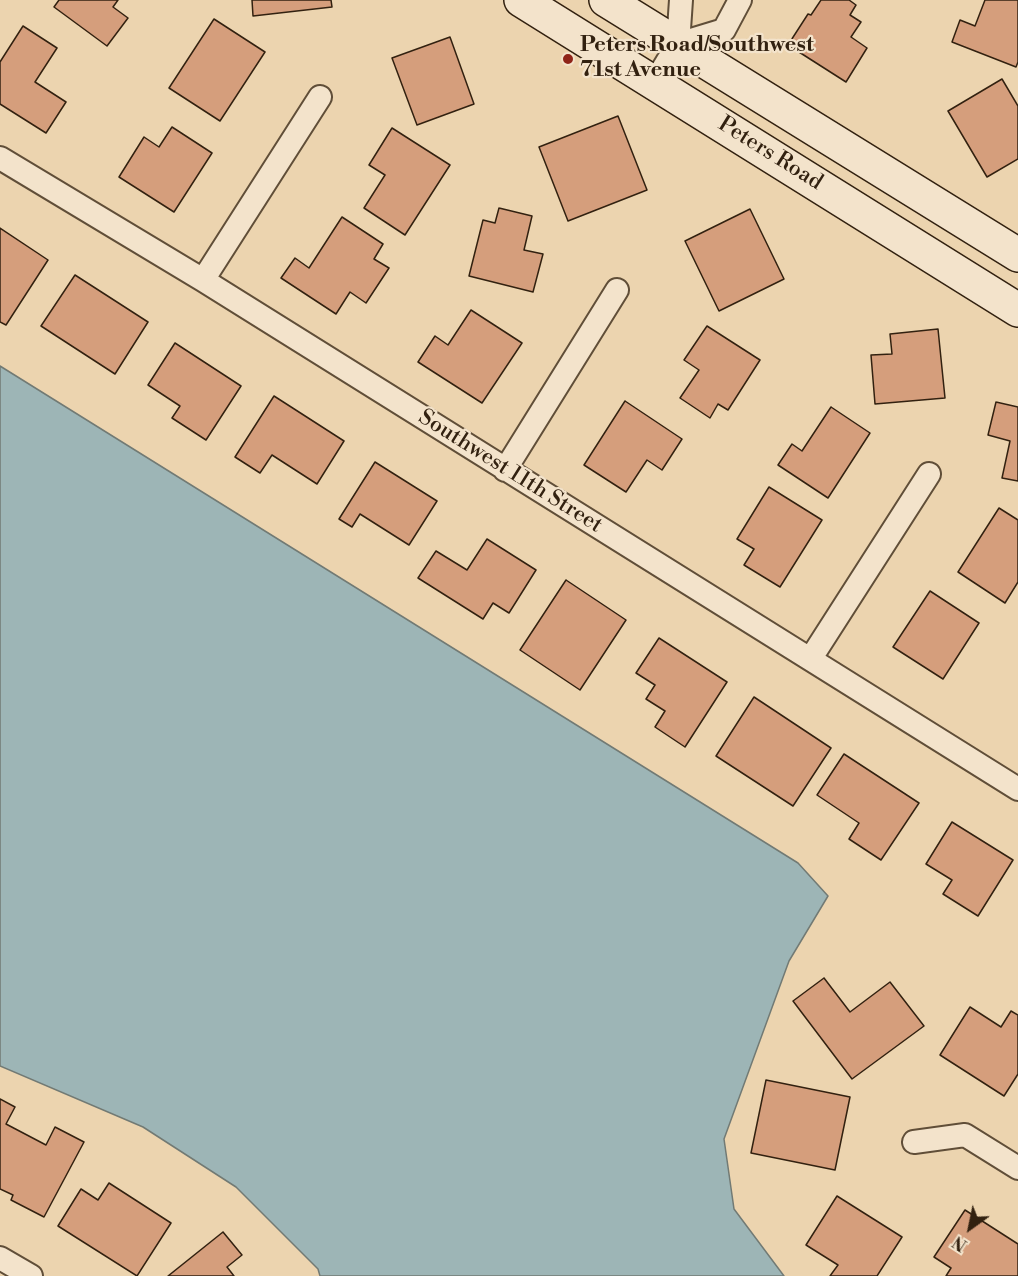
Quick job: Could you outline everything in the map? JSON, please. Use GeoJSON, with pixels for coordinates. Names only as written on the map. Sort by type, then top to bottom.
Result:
{"type":"FeatureCollection","features":[{"type":"Feature","properties":{"kind":"main road","name":"Peters Road"},"geometry":{"type":"LineString","coordinates":[[521,0],[1018,309]]}},
{"type":"Feature","properties":{"kind":"main road","name":"Peters Road"},"geometry":{"type":"LineString","coordinates":[[606,0],[1018,255]]}},
{"type":"Feature","properties":{"kind":"street"},"geometry":{"type":"LineString","coordinates":[[654,82],[678,44],[681,0]]}},
{"type":"Feature","properties":{"kind":"street"},"geometry":{"type":"LineString","coordinates":[[678,44],[724,30],[740,0]]}},
{"type":"Feature","properties":{"kind":"street"},"geometry":{"type":"LineString","coordinates":[[203,279],[320,97]]}},
{"type":"Feature","properties":{"kind":"street","name":"Southwest 11th Street"},"geometry":{"type":"LineString","coordinates":[[0,158],[203,279],[1018,789]]}},
{"type":"Feature","properties":{"kind":"street"},"geometry":{"type":"LineString","coordinates":[[505,470],[617,290]]}},
{"type":"Feature","properties":{"kind":"street"},"geometry":{"type":"LineString","coordinates":[[812,658],[929,474]]}},
{"type":"Feature","properties":{"kind":"street"},"geometry":{"type":"LineString","coordinates":[[914,1142],[965,1135],[1018,1168]]}},
{"type":"Feature","properties":{"kind":"street"},"geometry":{"type":"LineString","coordinates":[[0,1258],[31,1276]]}},
{"type":"Feature","properties":{"kind":"water"},"geometry":{"type":"Polygon","coordinates":[[[0,366],[798,863],[828,896],[789,961],[724,1139],[734,1209],[784,1276],[320,1276],[318,1269],[236,1187],[143,1127],[0,1066],[0,366]]]}},
{"type":"Feature","properties":{"kind":"building"},"geometry":{"type":"Polygon","coordinates":[[[59,0],[118,0],[113,7],[128,18],[107,46],[54,7],[59,0]]]}},
{"type":"Feature","properties":{"kind":"building"},"geometry":{"type":"Polygon","coordinates":[[[252,0],[331,0],[332,7],[253,16],[252,0]]]}},
{"type":"Feature","properties":{"kind":"building"},"geometry":{"type":"Polygon","coordinates":[[[821,0],[849,0],[856,5],[850,15],[861,22],[851,37],[867,48],[846,82],[788,45],[808,14],[811,15],[821,0]]]}},
{"type":"Feature","properties":{"kind":"building"},"geometry":{"type":"Polygon","coordinates":[[[985,0],[1018,0],[1018,62],[1016,67],[952,42],[960,20],[975,26],[985,0]]]}},
{"type":"Feature","properties":{"kind":"building"},"geometry":{"type":"Polygon","coordinates":[[[214,19],[265,52],[220,121],[169,88],[214,19]]]}},
{"type":"Feature","properties":{"kind":"building"},"geometry":{"type":"Polygon","coordinates":[[[23,26],[57,48],[35,82],[66,102],[46,133],[0,104],[0,62],[23,26]]]}},
{"type":"Feature","properties":{"kind":"building"},"geometry":{"type":"Polygon","coordinates":[[[450,37],[474,104],[417,125],[392,58],[450,37]]]}},
{"type":"Feature","properties":{"kind":"building"},"geometry":{"type":"Polygon","coordinates":[[[1002,79],[1018,106],[1018,159],[987,177],[948,111],[1002,79]]]}},
{"type":"Feature","properties":{"kind":"building"},"geometry":{"type":"Polygon","coordinates":[[[618,116],[647,190],[568,221],[539,147],[618,116]]]}},
{"type":"Feature","properties":{"kind":"building"},"geometry":{"type":"Polygon","coordinates":[[[172,127],[212,153],[174,212],[119,177],[144,137],[159,147],[172,127]]]}},
{"type":"Feature","properties":{"kind":"building"},"geometry":{"type":"Polygon","coordinates":[[[392,128],[450,165],[405,235],[364,208],[385,175],[369,165],[392,128]]]}},
{"type":"Feature","properties":{"kind":"building"},"geometry":{"type":"Polygon","coordinates":[[[499,208],[532,216],[524,250],[543,254],[533,292],[469,276],[483,220],[495,223],[499,208]]]}},
{"type":"Feature","properties":{"kind":"building"},"geometry":{"type":"Polygon","coordinates":[[[750,209],[784,279],[719,311],[685,241],[750,209]]]}},
{"type":"Feature","properties":{"kind":"building"},"geometry":{"type":"Polygon","coordinates":[[[342,217],[383,244],[374,259],[389,268],[366,303],[350,292],[336,314],[281,278],[295,258],[309,268],[342,217]]]}},
{"type":"Feature","properties":{"kind":"building"},"geometry":{"type":"Polygon","coordinates":[[[0,228],[48,260],[6,325],[0,322],[0,228]]]}},
{"type":"Feature","properties":{"kind":"building"},"geometry":{"type":"Polygon","coordinates":[[[75,275],[148,322],[115,374],[41,326],[75,275]]]}},
{"type":"Feature","properties":{"kind":"building"},"geometry":{"type":"Polygon","coordinates":[[[471,310],[522,343],[482,403],[418,362],[435,336],[448,345],[471,310]]]}},
{"type":"Feature","properties":{"kind":"building"},"geometry":{"type":"Polygon","coordinates":[[[707,326],[760,360],[728,410],[718,404],[710,418],[680,398],[699,370],[684,360],[707,326]]]}},
{"type":"Feature","properties":{"kind":"building"},"geometry":{"type":"Polygon","coordinates":[[[938,329],[945,398],[875,404],[871,355],[892,354],[890,334],[938,329]]]}},
{"type":"Feature","properties":{"kind":"building"},"geometry":{"type":"Polygon","coordinates":[[[175,343],[241,386],[206,440],[172,418],[180,406],[148,385],[175,343]]]}},
{"type":"Feature","properties":{"kind":"building"},"geometry":{"type":"Polygon","coordinates":[[[274,396],[344,441],[317,484],[272,455],[260,473],[235,457],[274,396]]]}},
{"type":"Feature","properties":{"kind":"building"},"geometry":{"type":"Polygon","coordinates":[[[625,401],[682,439],[662,470],[647,460],[626,492],[584,465],[625,401]]]}},
{"type":"Feature","properties":{"kind":"building"},"geometry":{"type":"Polygon","coordinates":[[[996,402],[1018,407],[1018,481],[1002,478],[1010,441],[988,435],[996,402]]]}},
{"type":"Feature","properties":{"kind":"building"},"geometry":{"type":"Polygon","coordinates":[[[831,407],[870,433],[828,498],[778,465],[792,444],[802,451],[831,407]]]}},
{"type":"Feature","properties":{"kind":"building"},"geometry":{"type":"Polygon","coordinates":[[[375,462],[437,501],[409,545],[360,514],[352,527],[339,519],[375,462]]]}},
{"type":"Feature","properties":{"kind":"building"},"geometry":{"type":"Polygon","coordinates":[[[769,487],[822,520],[780,587],[744,565],[754,549],[737,539],[769,487]]]}},
{"type":"Feature","properties":{"kind":"building"},"geometry":{"type":"Polygon","coordinates":[[[999,508],[1018,520],[1018,582],[1005,603],[958,572],[999,508]]]}},
{"type":"Feature","properties":{"kind":"building"},"geometry":{"type":"Polygon","coordinates":[[[487,539],[536,570],[509,613],[493,603],[483,619],[418,578],[436,551],[467,570],[487,539]]]}},
{"type":"Feature","properties":{"kind":"building"},"geometry":{"type":"Polygon","coordinates":[[[566,580],[626,620],[580,690],[520,650],[566,580]]]}},
{"type":"Feature","properties":{"kind":"building"},"geometry":{"type":"Polygon","coordinates":[[[930,591],[979,623],[943,679],[893,647],[930,591]]]}},
{"type":"Feature","properties":{"kind":"building"},"geometry":{"type":"Polygon","coordinates":[[[659,638],[727,682],[685,747],[655,727],[665,711],[646,699],[655,685],[636,673],[659,638]]]}},
{"type":"Feature","properties":{"kind":"building"},"geometry":{"type":"Polygon","coordinates":[[[754,697],[831,748],[793,806],[716,756],[754,697]]]}},
{"type":"Feature","properties":{"kind":"building"},"geometry":{"type":"Polygon","coordinates":[[[844,754],[919,803],[881,860],[849,839],[859,823],[817,795],[844,754]]]}},
{"type":"Feature","properties":{"kind":"building"},"geometry":{"type":"Polygon","coordinates":[[[952,822],[1013,860],[978,916],[943,894],[952,880],[926,864],[952,822]]]}},
{"type":"Feature","properties":{"kind":"building"},"geometry":{"type":"Polygon","coordinates":[[[824,978],[850,1012],[890,982],[924,1026],[852,1079],[793,1001],[824,978]]]}},
{"type":"Feature","properties":{"kind":"building"},"geometry":{"type":"Polygon","coordinates":[[[970,1007],[1001,1027],[1011,1011],[1018,1015],[1018,1074],[1004,1096],[940,1055],[970,1007]]]}},
{"type":"Feature","properties":{"kind":"building"},"geometry":{"type":"Polygon","coordinates":[[[766,1080],[850,1097],[835,1170],[751,1153],[766,1080]]]}},
{"type":"Feature","properties":{"kind":"building"},"geometry":{"type":"Polygon","coordinates":[[[0,1099],[15,1107],[6,1124],[46,1145],[55,1127],[84,1142],[44,1217],[11,1200],[13,1195],[0,1189],[0,1099]]]}},
{"type":"Feature","properties":{"kind":"building"},"geometry":{"type":"Polygon","coordinates":[[[109,1183],[171,1223],[137,1276],[58,1226],[81,1189],[98,1200],[109,1183]]]}},
{"type":"Feature","properties":{"kind":"building"},"geometry":{"type":"Polygon","coordinates":[[[837,1196],[902,1237],[877,1276],[830,1276],[838,1265],[806,1245],[837,1196]]]}},
{"type":"Feature","properties":{"kind":"building"},"geometry":{"type":"Polygon","coordinates":[[[965,1210],[1018,1244],[1018,1276],[946,1276],[951,1268],[934,1257],[965,1210]]]}},
{"type":"Feature","properties":{"kind":"building"},"geometry":{"type":"Polygon","coordinates":[[[223,1232],[242,1255],[227,1267],[234,1276],[168,1276],[223,1232]]]}},
{"type":"Feature","properties":{"kind":"place","name":"Peters Road/Southwest 71st Avenue"},"geometry":{"type":"Point","coordinates":[568,59]}}]}
